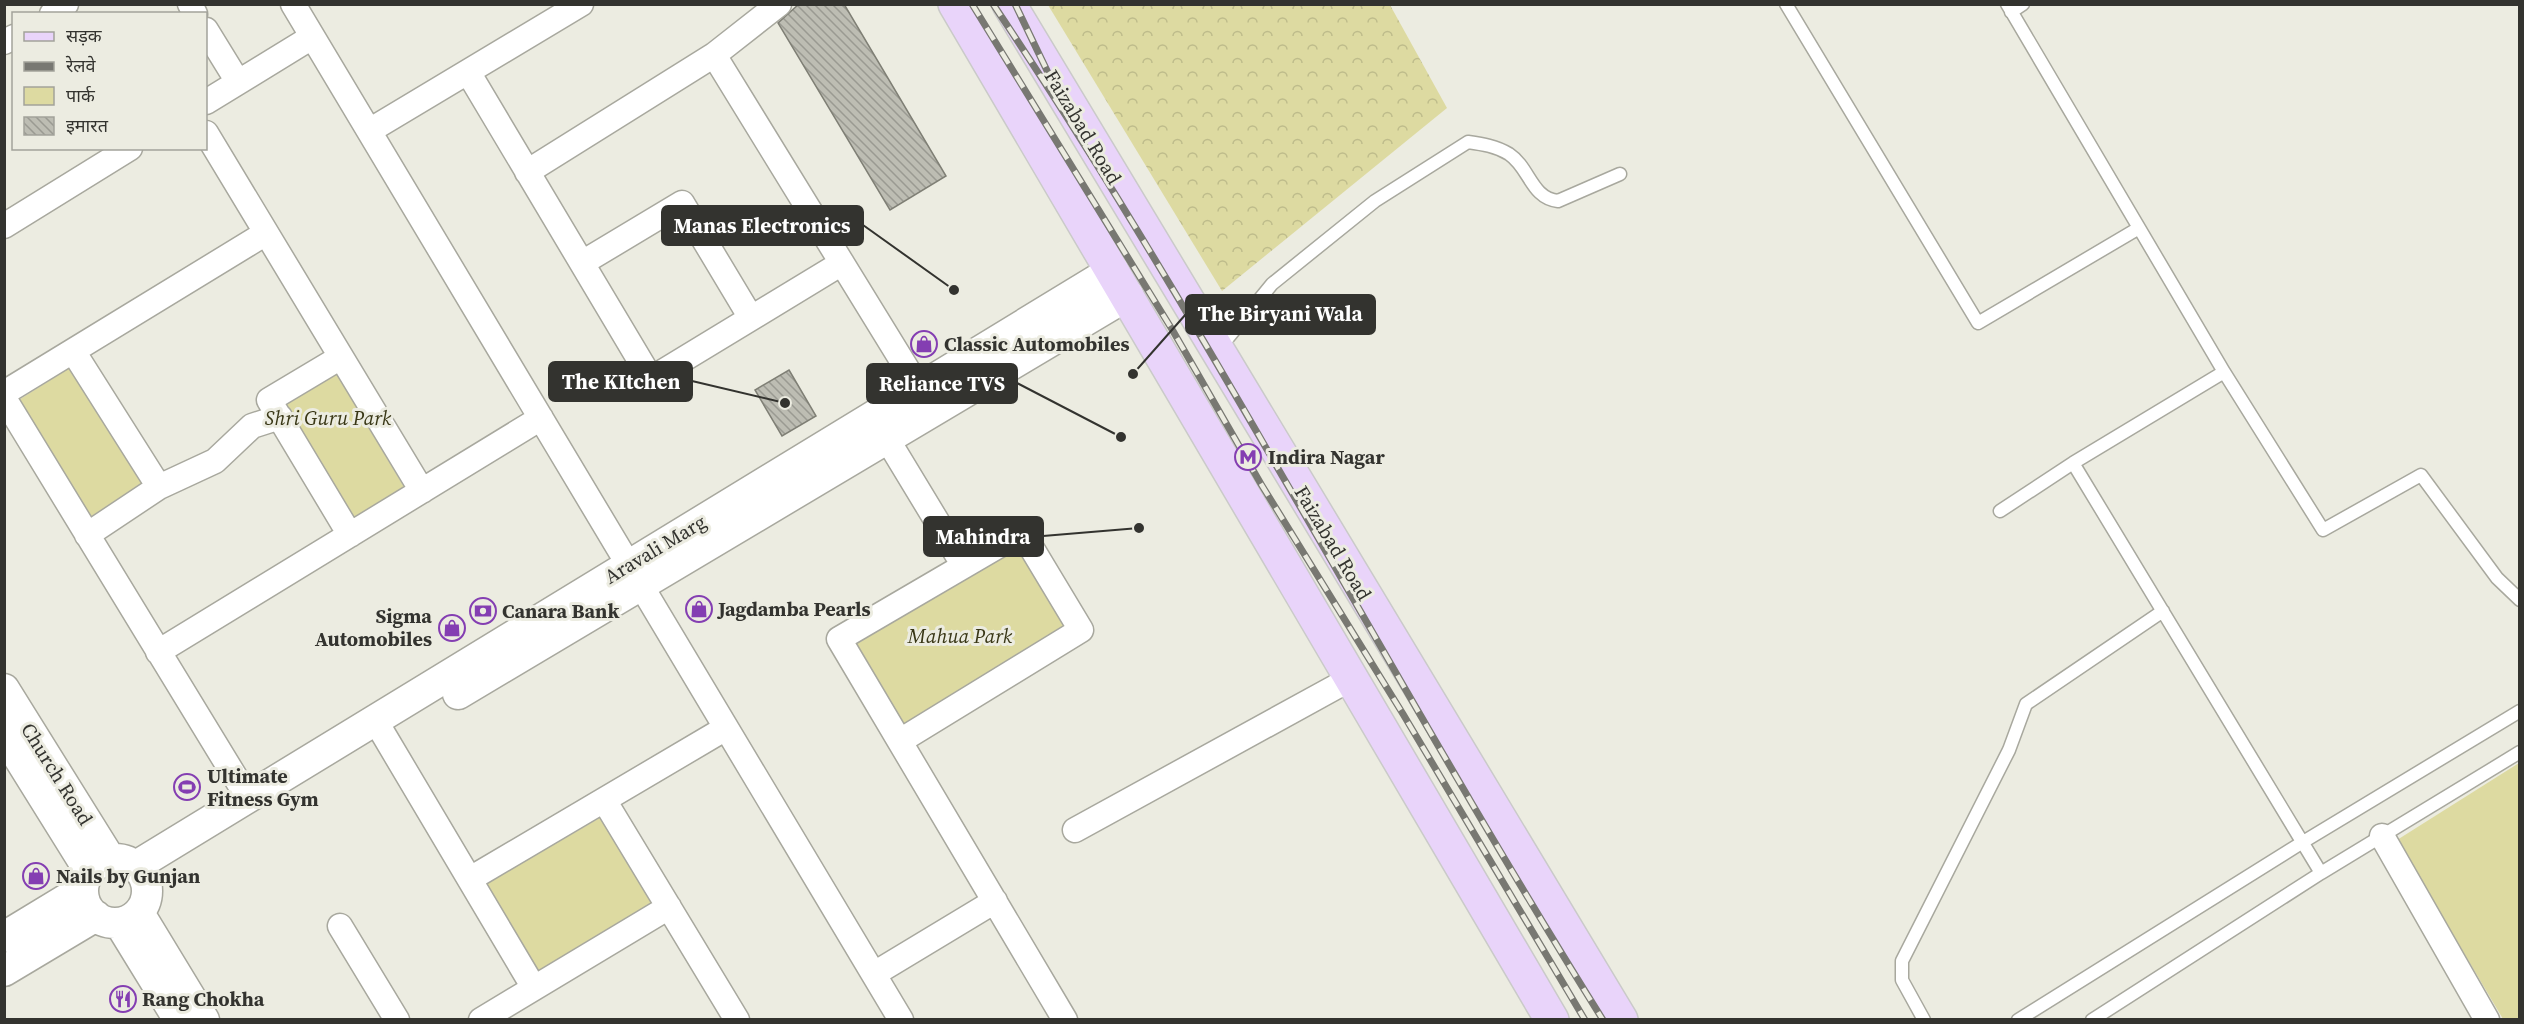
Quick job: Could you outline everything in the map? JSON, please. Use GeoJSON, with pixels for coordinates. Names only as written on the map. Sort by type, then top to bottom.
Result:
{"type":"FeatureCollection","features":[{"type":"Feature","properties":{"kind":"main road"},"geometry":{"type":"LineString","coordinates":[[955,4],[1552,1020]]}},
{"type":"Feature","properties":{"kind":"main road","name":"Faizabad Road"},"geometry":{"type":"LineString","coordinates":[[1009,4],[1621,1020]]}},
{"type":"Feature","properties":{"kind":"street"},"geometry":{"type":"LineString","coordinates":[[293,4],[901,1020]]}},
{"type":"Feature","properties":{"kind":"street"},"geometry":{"type":"LineString","coordinates":[[528,172],[714,55],[779,4]]}},
{"type":"Feature","properties":{"kind":"street"},"geometry":{"type":"LineString","coordinates":[[369,131],[574,6]]}},
{"type":"Feature","properties":{"kind":"street"},"geometry":{"type":"LineString","coordinates":[[207,32],[238,82]]}},
{"type":"Feature","properties":{"kind":"street"},"geometry":{"type":"LineString","coordinates":[[207,101],[312,37]]}},
{"type":"Feature","properties":{"kind":"street"},"geometry":{"type":"LineString","coordinates":[[714,55],[925,399]]}},
{"type":"Feature","properties":{"kind":"street"},"geometry":{"type":"LineString","coordinates":[[468,72],[651,379],[842,263]]}},
{"type":"Feature","properties":{"kind":"street"},"geometry":{"type":"LineString","coordinates":[[207,136],[422,491]]}},
{"type":"Feature","properties":{"kind":"street"},"geometry":{"type":"LineString","coordinates":[[4,226],[127,150]]}},
{"type":"Feature","properties":{"kind":"street"},"geometry":{"type":"LineString","coordinates":[[582,263],[682,203],[751,318]]}},
{"type":"Feature","properties":{"kind":"street"},"geometry":{"type":"LineString","coordinates":[[248,798],[4,395],[266,233]]}},
{"type":"Feature","properties":{"kind":"street","name":"Aravali Marg"},"geometry":{"type":"LineString","coordinates":[[113,874],[381,728],[1120,282]]}},
{"type":"Feature","properties":{"kind":"street"},"geometry":{"type":"LineString","coordinates":[[73,351],[159,487]]}},
{"type":"Feature","properties":{"kind":"street"},"geometry":{"type":"LineString","coordinates":[[341,357],[269,400],[350,535]]}},
{"type":"Feature","properties":{"kind":"street"},"geometry":{"type":"LineString","coordinates":[[87,535],[159,487],[215,461],[252,426],[280,417]]}},
{"type":"Feature","properties":{"kind":"street"},"geometry":{"type":"LineString","coordinates":[[158,652],[541,418]]}},
{"type":"Feature","properties":{"kind":"street"},"geometry":{"type":"LineString","coordinates":[[880,426],[964,566]]}},
{"type":"Feature","properties":{"kind":"street"},"geometry":{"type":"LineString","coordinates":[[900,741],[1081,630],[1022,532],[839,639],[1065,1020]]}},
{"type":"Feature","properties":{"kind":"street"},"geometry":{"type":"LineString","coordinates":[[1075,830],[1352,678]]}},
{"type":"Feature","properties":{"kind":"street","name":"Church Road"},"geometry":{"type":"LineString","coordinates":[[4,689],[113,874]]}},
{"type":"Feature","properties":{"kind":"street"},"geometry":{"type":"LineString","coordinates":[[381,728],[534,988]]}},
{"type":"Feature","properties":{"kind":"street","name":"Aravali Marg"},"geometry":{"type":"LineString","coordinates":[[4,937],[248,798],[381,728]]}},
{"type":"Feature","properties":{"kind":"street"},"geometry":{"type":"LineString","coordinates":[[470,879],[726,728]]}},
{"type":"Feature","properties":{"kind":"street","name":"Church Road"},"geometry":{"type":"LineString","coordinates":[[4,734],[113,874]]}},
{"type":"Feature","properties":{"kind":"street"},"geometry":{"type":"LineString","coordinates":[[604,800],[737,1020]]}},
{"type":"Feature","properties":{"kind":"street"},"geometry":{"type":"LineString","coordinates":[[2382,836],[2487,1020]]}},
{"type":"Feature","properties":{"kind":"street"},"geometry":{"type":"LineString","coordinates":[[4,971],[118,918],[147,900],[113,874],[85,902],[118,918],[204,1020]]}},
{"type":"Feature","properties":{"kind":"street"},"geometry":{"type":"LineString","coordinates":[[874,974],[995,901]]}},
{"type":"Feature","properties":{"kind":"street"},"geometry":{"type":"LineString","coordinates":[[481,1020],[669,907]]}},
{"type":"Feature","properties":{"kind":"street"},"geometry":{"type":"LineString","coordinates":[[118,918],[179,1020]]}},
{"type":"Feature","properties":{"kind":"street"},"geometry":{"type":"LineString","coordinates":[[340,926],[397,1020]]}},
{"type":"Feature","properties":{"kind":"lane"},"geometry":{"type":"LineString","coordinates":[[1786,4],[1978,323],[2139,228]]}},
{"type":"Feature","properties":{"kind":"lane"},"geometry":{"type":"LineString","coordinates":[[2023,4],[2009,8],[2224,372],[2323,530],[2421,475],[2497,578],[2520,600]]}},
{"type":"Feature","properties":{"kind":"lane"},"geometry":{"type":"LineString","coordinates":[[1218,351],[1272,284],[1375,201],[1468,142],[1484,144],[1509,154],[1524,170],[1539,194],[1547,200],[1558,201],[1620,174]]}},
{"type":"Feature","properties":{"kind":"lane"},"geometry":{"type":"LineString","coordinates":[[2000,511],[2073,463],[2224,372]]}},
{"type":"Feature","properties":{"kind":"lane"},"geometry":{"type":"LineString","coordinates":[[2073,463],[2321,873]]}},
{"type":"Feature","properties":{"kind":"lane"},"geometry":{"type":"LineString","coordinates":[[1924,1020],[1902,980],[1902,961],[2009,750],[2026,704],[2163,612]]}},
{"type":"Feature","properties":{"kind":"lane"},"geometry":{"type":"LineString","coordinates":[[2018,1020],[2303,842],[2520,711]]}},
{"type":"Feature","properties":{"kind":"lane"},"geometry":{"type":"LineString","coordinates":[[2092,1020],[2321,873],[2520,752]]}},
{"type":"Feature","properties":{"kind":"green space"},"geometry":{"type":"Polygon","coordinates":[[[1048,5],[1390,5],[1447,108],[1222,291],[1048,5]]]}},
{"type":"Feature","properties":{"kind":"green space"},"geometry":{"type":"Polygon","coordinates":[[[71,367],[144,484],[90,517],[17,401],[71,367]]]}},
{"type":"Feature","properties":{"kind":"green space","name":"Shri Guru Park"},"geometry":{"type":"Polygon","coordinates":[[[336,372],[407,492],[354,523],[283,403],[336,372]]]}},
{"type":"Feature","properties":{"kind":"green space","name":"Mahua Park"},"geometry":{"type":"Polygon","coordinates":[[[1019,544],[1068,627],[901,727],[852,644],[1019,544]]]}},
{"type":"Feature","properties":{"kind":"green space"},"geometry":{"type":"Polygon","coordinates":[[[2519,763],[2519,1019],[2503,1019],[2397,840],[2519,763]]]}},
{"type":"Feature","properties":{"kind":"green space"},"geometry":{"type":"Polygon","coordinates":[[[603,816],[655,904],[536,973],[484,885],[603,816]]]}},
{"type":"Feature","properties":{"kind":"building"},"geometry":{"type":"Polygon","coordinates":[[[799,4],[844,4],[946,176],[890,210],[778,23],[799,4]]]}},
{"type":"Feature","properties":{"kind":"building"},"geometry":{"type":"Polygon","coordinates":[[[789,370],[816,416],[782,436],[755,390],[789,370]]]}},
{"type":"Feature","properties":{"kind":"railway"},"geometry":{"type":"LineString","coordinates":[[972,4],[1173,331],[1261,484],[1403,714],[1585,1020]]}},
{"type":"Feature","properties":{"kind":"railway"},"geometry":{"type":"LineString","coordinates":[[993,4],[1074,128],[1152,254],[1450,766],[1603,1020]]}},
{"type":"Feature","properties":{"kind":"railway"},"geometry":{"type":"LineString","coordinates":[[1015,4],[1052,81]]}},
{"type":"Feature","properties":{"kind":"place","name":"Manas Electronics"},"geometry":{"type":"Point","coordinates":[954,290]}},
{"type":"Feature","properties":{"kind":"place","name":"Classic Automobiles"},"geometry":{"type":"Point","coordinates":[924,344]}},
{"type":"Feature","properties":{"kind":"place","name":"The Biryani Wala"},"geometry":{"type":"Point","coordinates":[1133,374]}},
{"type":"Feature","properties":{"kind":"place","name":"The KItchen"},"geometry":{"type":"Point","coordinates":[785,403]}},
{"type":"Feature","properties":{"kind":"place","name":"Reliance TVS"},"geometry":{"type":"Point","coordinates":[1121,437]}},
{"type":"Feature","properties":{"kind":"place","name":"Indira Nagar"},"geometry":{"type":"Point","coordinates":[1248,457]}},
{"type":"Feature","properties":{"kind":"place","name":"Mahindra"},"geometry":{"type":"Point","coordinates":[1139,528]}},
{"type":"Feature","properties":{"kind":"place","name":"Jagdamba Pearls"},"geometry":{"type":"Point","coordinates":[699,609]}},
{"type":"Feature","properties":{"kind":"place","name":"Canara Bank"},"geometry":{"type":"Point","coordinates":[483,611]}},
{"type":"Feature","properties":{"kind":"place","name":"Sigma Automobiles"},"geometry":{"type":"Point","coordinates":[452,628]}},
{"type":"Feature","properties":{"kind":"place","name":"Ultimate Fitness Gym"},"geometry":{"type":"Point","coordinates":[187,787]}},
{"type":"Feature","properties":{"kind":"place","name":"Nails by Gunjan"},"geometry":{"type":"Point","coordinates":[36,876]}},
{"type":"Feature","properties":{"kind":"place","name":"Rang Chokha"},"geometry":{"type":"Point","coordinates":[123,999]}}]}
